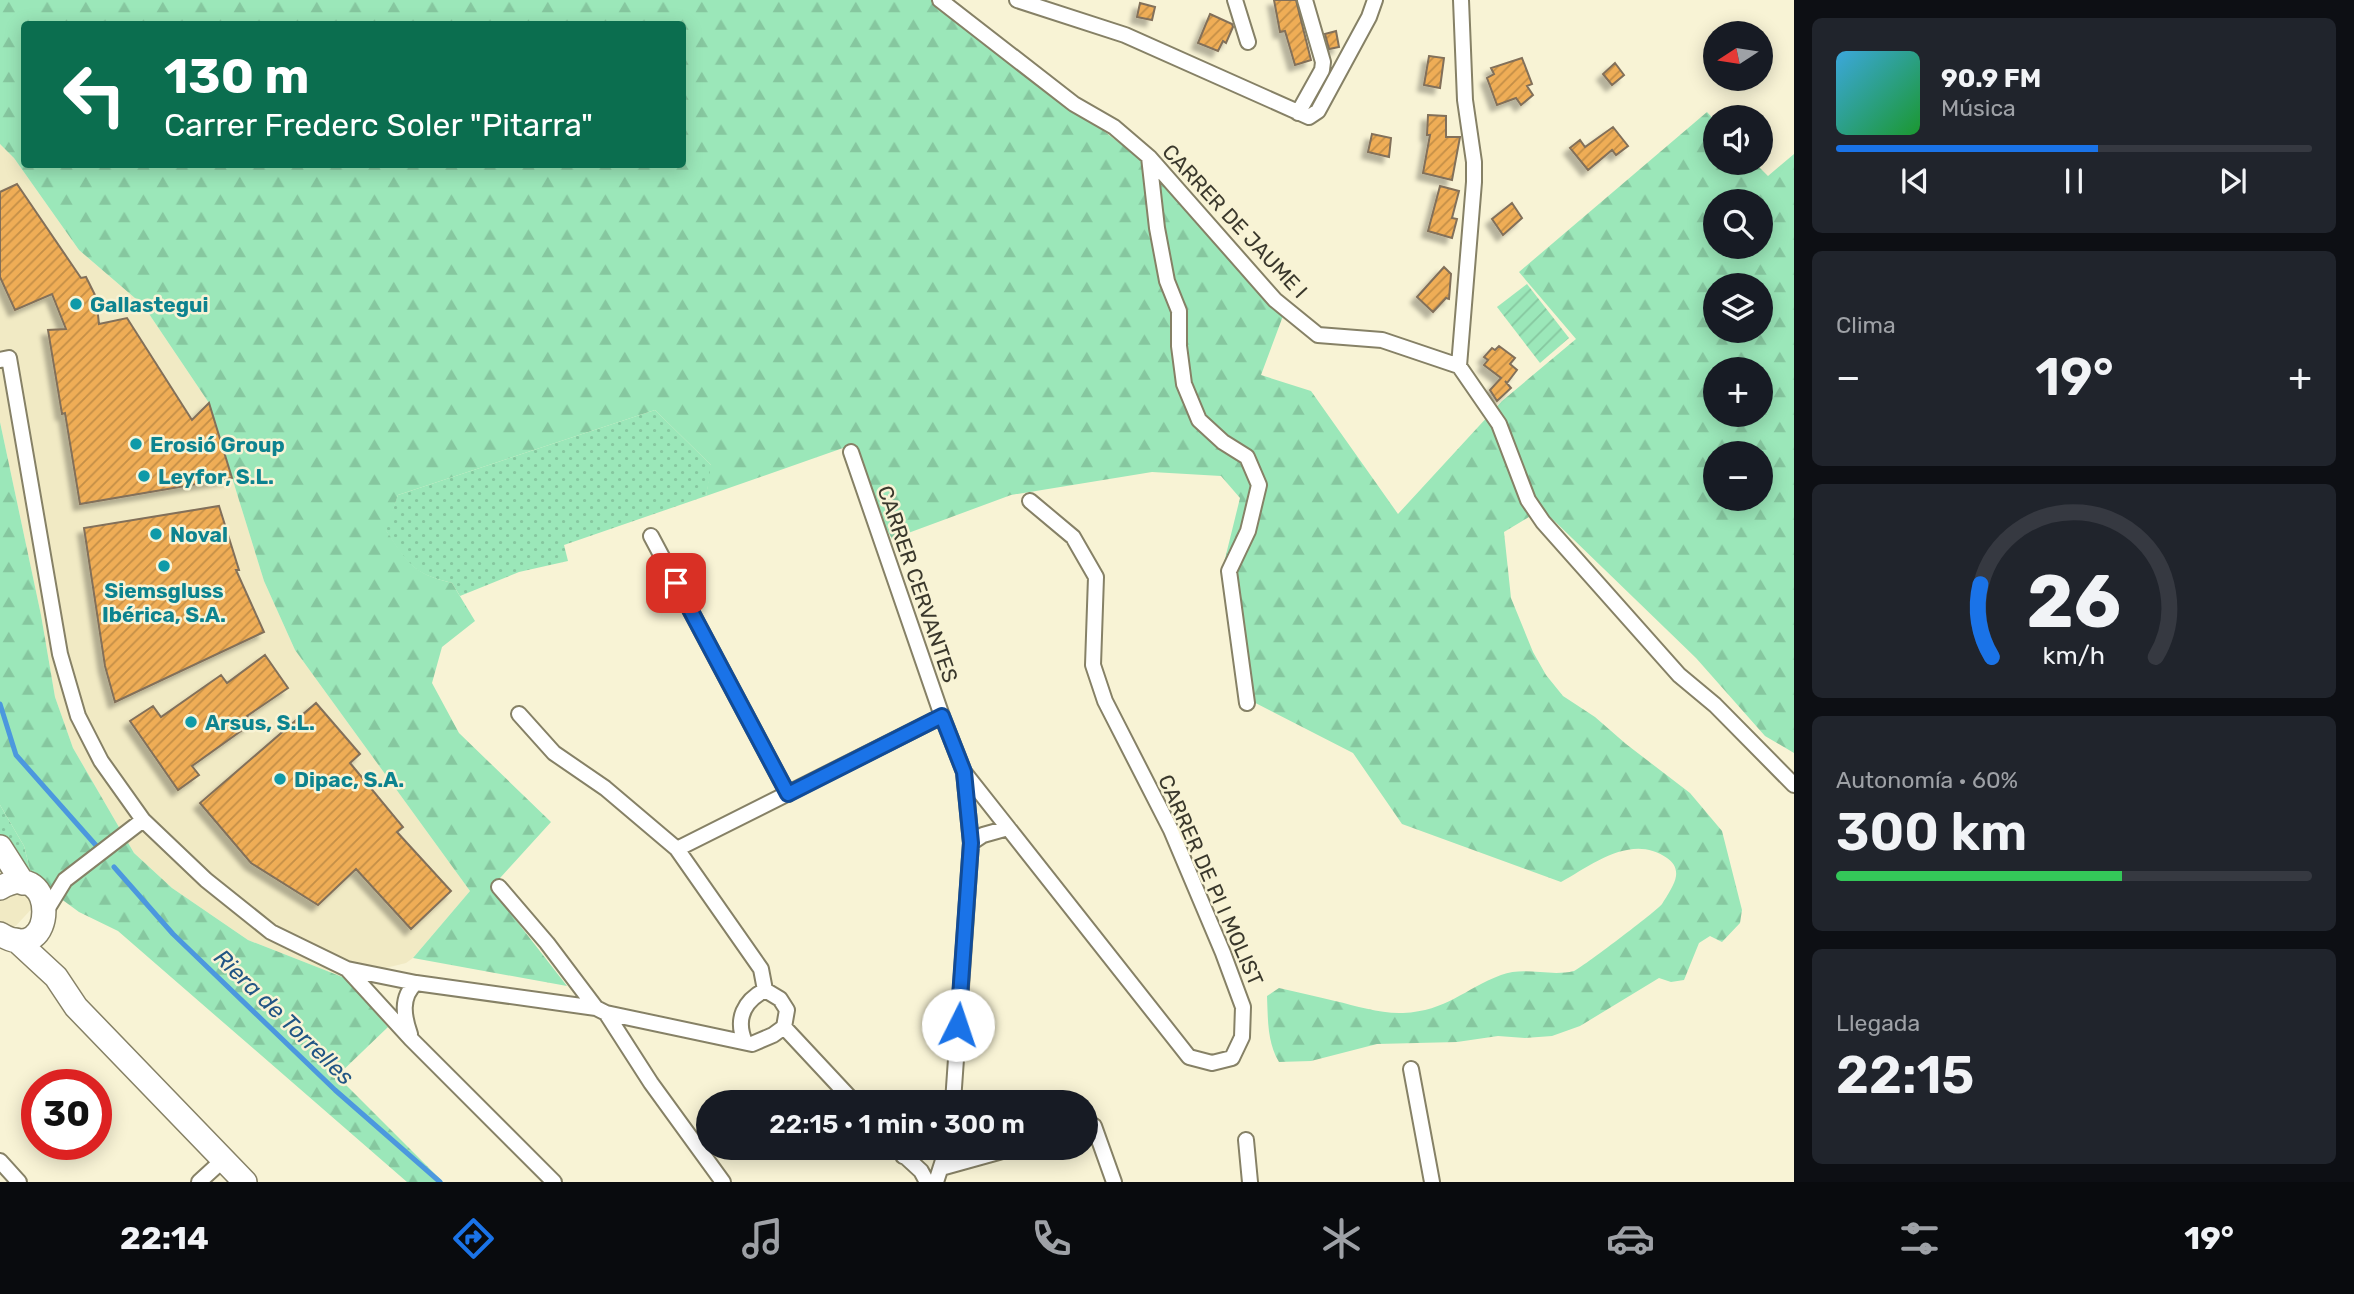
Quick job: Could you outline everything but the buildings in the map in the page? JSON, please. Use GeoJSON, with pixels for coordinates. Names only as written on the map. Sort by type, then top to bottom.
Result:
{"type":"FeatureCollection","features":[{"type":"Feature","properties":{"kind":"main road"},"geometry":{"type":"LineString","coordinates":[[0,848],[27,885],[41,896],[55,977]]}},
{"type":"Feature","properties":{"kind":"main road"},"geometry":{"type":"LineString","coordinates":[[0,888],[9,884],[27,885]]}},
{"type":"Feature","properties":{"kind":"main road"},"geometry":{"type":"LineString","coordinates":[[8,937],[31,937],[44,918]]}},
{"type":"Feature","properties":{"kind":"main road"},"geometry":{"type":"LineString","coordinates":[[8,937],[55,977],[76,1007],[245,1182]]}},
{"type":"Feature","properties":{"kind":"street","name":"CARRER DE JAUME I"},"geometry":{"type":"LineString","coordinates":[[940,0],[1074,104],[1114,127],[1149,158],[1275,300],[1318,335],[1382,340],[1459,366]]}},
{"type":"Feature","properties":{"kind":"street"},"geometry":{"type":"LineString","coordinates":[[1017,0],[1125,35],[1303,115],[1318,111],[1369,17],[1375,0]]}},
{"type":"Feature","properties":{"kind":"street"},"geometry":{"type":"LineString","coordinates":[[1235,0],[1248,41]]}},
{"type":"Feature","properties":{"kind":"street"},"geometry":{"type":"LineString","coordinates":[[1303,115],[1323,62],[1305,0]]}},
{"type":"Feature","properties":{"kind":"street"},"geometry":{"type":"LineString","coordinates":[[1461,0],[1465,100],[1474,162],[1474,182],[1459,366],[1499,424],[1528,500],[1543,522],[1679,674],[1715,705],[1794,785]]}},
{"type":"Feature","properties":{"kind":"street"},"geometry":{"type":"LineString","coordinates":[[1149,158],[1157,228],[1167,281],[1179,310],[1179,346],[1184,384],[1199,421],[1223,442],[1247,457],[1259,485],[1248,531],[1229,571],[1247,703]]}},
{"type":"Feature","properties":{"kind":"street"},"geometry":{"type":"LineString","coordinates":[[0,360],[9,358],[60,654],[78,716],[100,761],[142,820],[206,880],[271,932],[347,969],[416,983],[601,1011],[752,1044],[784,1027],[787,1010],[780,999],[765,990],[761,969],[677,849],[605,788],[554,753],[519,713]]}},
{"type":"Feature","properties":{"kind":"street","name":"CARRER CERVANTES"},"geometry":{"type":"LineString","coordinates":[[850,452],[964,772],[971,843],[954,1090]]}},
{"type":"Feature","properties":{"kind":"street","name":"CARRER DE PI I MOLIST"},"geometry":{"type":"LineString","coordinates":[[964,772],[1189,1057],[1212,1063],[1232,1058],[1242,1037],[1243,1007],[1171,830],[1105,701],[1093,665],[1097,577],[1073,537],[1030,501]]}},
{"type":"Feature","properties":{"kind":"street"},"geometry":{"type":"LineString","coordinates":[[651,536],[788,794]]}},
{"type":"Feature","properties":{"kind":"street"},"geometry":{"type":"LineString","coordinates":[[677,849],[942,716]]}},
{"type":"Feature","properties":{"kind":"street"},"geometry":{"type":"LineString","coordinates":[[44,918],[65,880],[142,820]]}},
{"type":"Feature","properties":{"kind":"street"},"geometry":{"type":"LineString","coordinates":[[971,843],[983,835],[1008,828]]}},
{"type":"Feature","properties":{"kind":"street"},"geometry":{"type":"LineString","coordinates":[[27,885],[65,880]]}},
{"type":"Feature","properties":{"kind":"street"},"geometry":{"type":"LineString","coordinates":[[499,887],[601,1011],[723,1182]]}},
{"type":"Feature","properties":{"kind":"street"},"geometry":{"type":"LineString","coordinates":[[347,969],[411,1039],[554,1182]]}},
{"type":"Feature","properties":{"kind":"street"},"geometry":{"type":"LineString","coordinates":[[411,1039],[403,1013],[409,989],[416,983]]}},
{"type":"Feature","properties":{"kind":"street"},"geometry":{"type":"LineString","coordinates":[[745,1042],[740,1030],[742,1016],[751,997],[765,990]]}},
{"type":"Feature","properties":{"kind":"street"},"geometry":{"type":"LineString","coordinates":[[784,1027],[843,1090]]}},
{"type":"Feature","properties":{"kind":"street"},"geometry":{"type":"LineString","coordinates":[[1411,1069],[1432,1182]]}},
{"type":"Feature","properties":{"kind":"street"},"geometry":{"type":"LineString","coordinates":[[1098,1137],[1114,1182]]}},
{"type":"Feature","properties":{"kind":"street"},"geometry":{"type":"LineString","coordinates":[[1245,1140],[1250,1182]]}},
{"type":"Feature","properties":{"kind":"street"},"geometry":{"type":"LineString","coordinates":[[200,1182],[223,1160]]}},
{"type":"Feature","properties":{"kind":"street"},"geometry":{"type":"LineString","coordinates":[[909,1160],[921,1171],[927,1182]]}},
{"type":"Feature","properties":{"kind":"street"},"geometry":{"type":"LineString","coordinates":[[938,1175],[980,1160]]}},
{"type":"Feature","properties":{"kind":"street"},"geometry":{"type":"LineString","coordinates":[[0,1161],[19,1182]]}},
{"type":"Feature","properties":{"kind":"shaded area"},"geometry":{"type":"Polygon","coordinates":[[[0,144],[14,158],[79,250],[143,305],[209,403],[264,581],[295,650],[470,891],[413,958],[406,963],[345,978],[248,940],[172,888],[134,853],[73,748],[55,697],[41,615],[0,422],[0,144]]]}},
{"type":"Feature","properties":{"kind":"shaded area"},"geometry":{"type":"Polygon","coordinates":[[[5,869],[30,870],[49,890],[0,943],[0,872],[5,869]]]}},
{"type":"Feature","properties":{"kind":"green space"},"geometry":{"type":"Polygon","coordinates":[[[0,0],[931,0],[1138,157],[1168,183],[1283,316],[1261,375],[1311,391],[1398,514],[1502,401],[1576,339],[1519,272],[1703,115],[1703,175],[1773,175],[1773,172],[1794,154],[1794,753],[1765,736],[1696,658],[1542,509],[1504,532],[1511,598],[1533,652],[1546,675],[1563,696],[1595,717],[1690,793],[1722,831],[1742,910],[1740,923],[1722,942],[1710,936],[1699,943],[1684,980],[1671,982],[1659,978],[1580,1026],[1552,1036],[1498,1036],[1457,1042],[1377,1044],[1311,1061],[1279,1062],[1270,1038],[1267,996],[1279,988],[1369,1009],[1403,1013],[1444,1004],[1510,972],[1574,971],[1662,904],[1675,879],[1674,866],[1667,858],[1654,851],[1627,850],[1599,860],[1561,882],[1402,824],[1353,753],[1238,694],[1222,571],[1240,498],[1221,476],[1152,472],[1011,495],[892,539],[843,448],[706,496],[711,465],[655,410],[398,495],[386,530],[400,551],[419,571],[452,583],[475,621],[442,647],[432,683],[459,733],[551,822],[491,888],[567,986],[413,958],[470,891],[295,650],[264,581],[209,403],[143,305],[79,250],[21,168],[686,168],[686,21],[21,21],[21,168],[0,144],[0,0]]]}},
{"type":"Feature","properties":{"kind":"green space"},"geometry":{"type":"Polygon","coordinates":[[[1527,284],[1569,338],[1540,363],[1497,307],[1527,284]]]}},
{"type":"Feature","properties":{"kind":"green space"},"geometry":{"type":"Polygon","coordinates":[[[655,410],[712,466],[706,496],[564,545],[568,561],[519,572],[460,596],[452,583],[427,575],[411,565],[385,529],[398,495],[655,410]]]}},
{"type":"Feature","properties":{"kind":"green space"},"geometry":{"type":"Polygon","coordinates":[[[0,422],[41,615],[55,697],[73,748],[134,853],[172,888],[248,940],[345,978],[388,1027],[337,1076],[443,1182],[407,1182],[118,931],[79,912],[49,890],[30,870],[24,846],[0,805],[0,422]]]}},
{"type":"Feature","properties":{"kind":"green space"},"geometry":{"type":"Polygon","coordinates":[[[0,805],[24,846],[30,870],[5,869],[0,872],[0,805]]]}},
{"type":"Feature","properties":{"kind":"waterway","name":"Riera de Torrelles"},"geometry":{"type":"LineString","coordinates":[[0,704],[16,755],[101,851]]}},
{"type":"Feature","properties":{"kind":"waterway","name":"Riera de Torrelles"},"geometry":{"type":"LineString","coordinates":[[114,867],[173,934],[335,1090],[440,1182]]}},
{"type":"Feature","properties":{"kind":"place","name":"Gallastegui"},"geometry":{"type":"Point","coordinates":[76,304]}},
{"type":"Feature","properties":{"kind":"place","name":"Erosió Group"},"geometry":{"type":"Point","coordinates":[136,444]}},
{"type":"Feature","properties":{"kind":"place","name":"Leyfor, S.L."},"geometry":{"type":"Point","coordinates":[144,476]}},
{"type":"Feature","properties":{"kind":"place","name":"Noval"},"geometry":{"type":"Point","coordinates":[156,534]}},
{"type":"Feature","properties":{"kind":"place","name":"Siemsgluss Ibérica, S.A."},"geometry":{"type":"Point","coordinates":[164,566]}},
{"type":"Feature","properties":{"kind":"place","name":"Arsus, S.L."},"geometry":{"type":"Point","coordinates":[191,722]}},
{"type":"Feature","properties":{"kind":"place","name":"Dipac, S.A."},"geometry":{"type":"Point","coordinates":[280,779]}},
{"type":"Feature","properties":{"kind":"route"},"geometry":{"type":"LineString","coordinates":[[676,583],[788,794],[942,716],[964,772],[971,843],[958,1025]]}}]}
